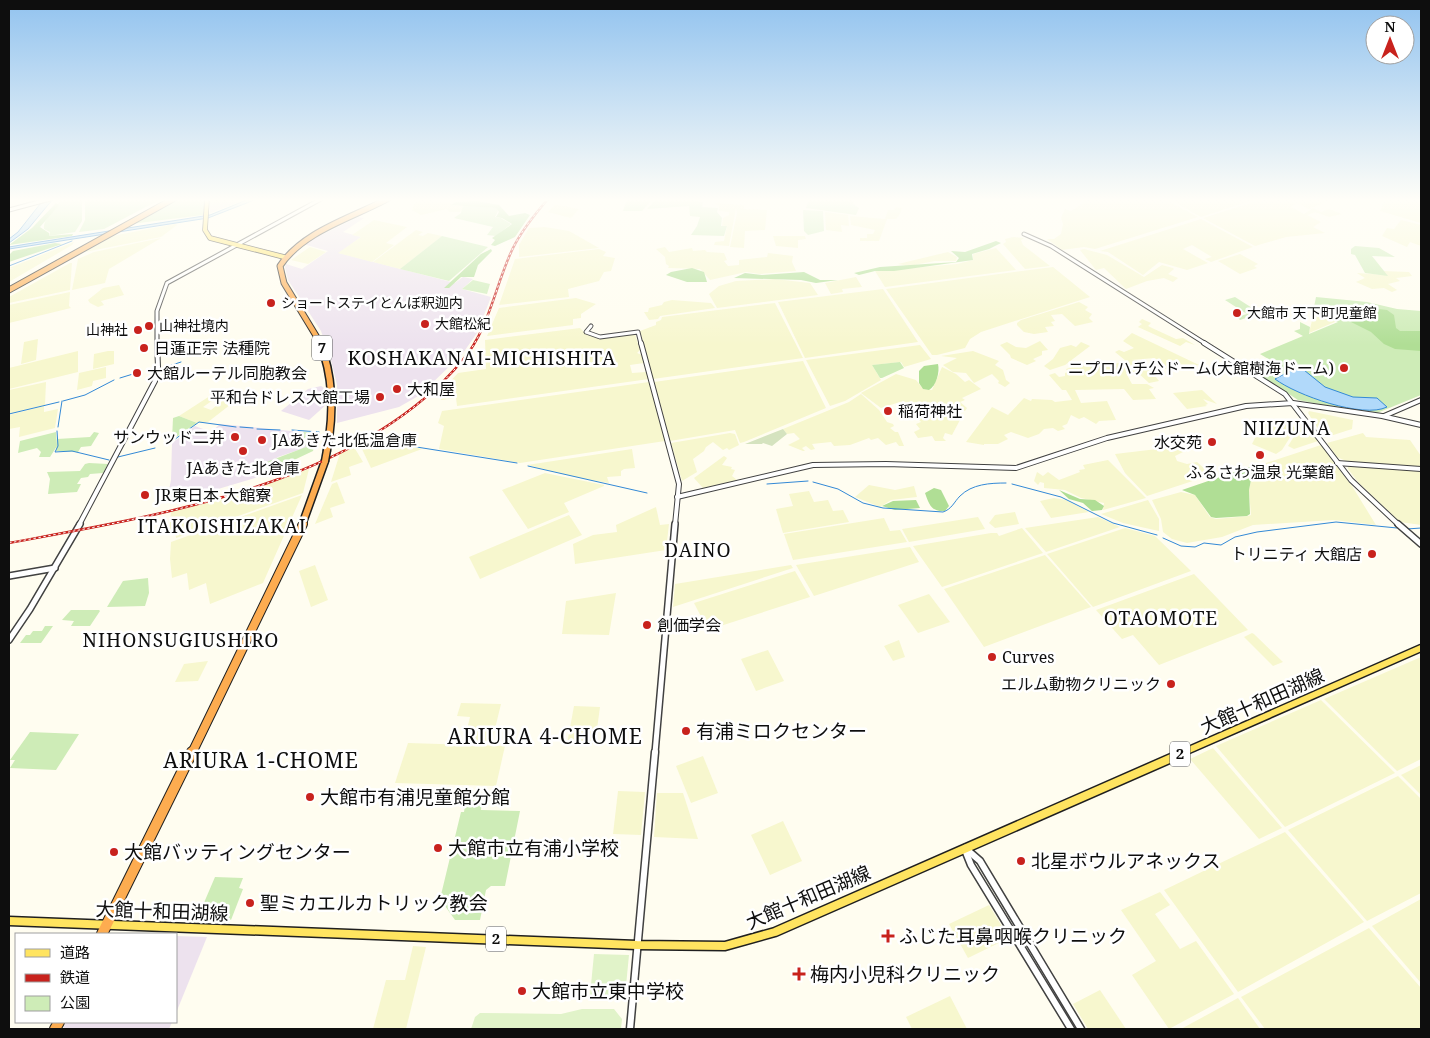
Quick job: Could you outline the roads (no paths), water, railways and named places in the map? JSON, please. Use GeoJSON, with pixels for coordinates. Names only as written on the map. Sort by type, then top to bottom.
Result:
{"type":"FeatureCollection","features":[{"type":"Feature","properties":{"kind":"highway"},"geometry":{"type":"LineString","coordinates":[[9,289],[83,247]]}},
{"type":"Feature","properties":{"kind":"highway"},"geometry":{"type":"LineString","coordinates":[[284,257],[295,247]]}},
{"type":"Feature","properties":{"kind":"highway","name":"7"},"geometry":{"type":"LineString","coordinates":[[104,930],[301,529],[325,461],[332,411],[328,366],[320,341],[280,273],[280,266],[284,257]]}},
{"type":"Feature","properties":{"kind":"main road"},"geometry":{"type":"LineString","coordinates":[[245,247],[284,257]]}},
{"type":"Feature","properties":{"kind":"main road","name":"大館十和田湖線"},"geometry":{"type":"LineString","coordinates":[[9,921],[104,930],[725,946],[775,932],[964,847],[1421,648]]}},
{"type":"Feature","properties":{"kind":"street"},"geometry":{"type":"LineString","coordinates":[[9,640],[55,568],[158,375],[156,320],[159,301],[167,283],[231,247]]}},
{"type":"Feature","properties":{"kind":"street"},"geometry":{"type":"LineString","coordinates":[[1053,247],[1286,394],[1338,463],[1376,506],[1421,544]]}},
{"type":"Feature","properties":{"kind":"street"},"geometry":{"type":"LineString","coordinates":[[590,326],[586,332],[600,337],[638,332],[679,484],[630,1029]]}},
{"type":"Feature","properties":{"kind":"street"},"geometry":{"type":"LineString","coordinates":[[1382,416],[1421,400]]}},
{"type":"Feature","properties":{"kind":"street"},"geometry":{"type":"LineString","coordinates":[[678,497],[813,465],[886,464],[1016,468],[1127,433],[1246,406],[1293,403],[1364,415],[1382,416],[1421,425]]}},
{"type":"Feature","properties":{"kind":"street"},"geometry":{"type":"LineString","coordinates":[[1338,463],[1421,469]]}},
{"type":"Feature","properties":{"kind":"street"},"geometry":{"type":"LineString","coordinates":[[9,576],[55,568]]}},
{"type":"Feature","properties":{"kind":"street"},"geometry":{"type":"LineString","coordinates":[[964,847],[971,865],[1071,1029]]}},
{"type":"Feature","properties":{"kind":"street"},"geometry":{"type":"LineString","coordinates":[[964,847],[980,861],[1081,1029]]}},
{"type":"Feature","properties":{"kind":"water"},"geometry":{"type":"Polygon","coordinates":[[[1299,366],[1325,387],[1353,397],[1377,398],[1387,407],[1376,410],[1347,408],[1298,392],[1275,379],[1299,366]]]}},
{"type":"Feature","properties":{"kind":"waterway"},"geometry":{"type":"LineString","coordinates":[[9,266],[56,247]]}},
{"type":"Feature","properties":{"kind":"waterway"},"geometry":{"type":"LineString","coordinates":[[163,368],[181,362]]}},
{"type":"Feature","properties":{"kind":"waterway"},"geometry":{"type":"LineString","coordinates":[[120,378],[133,374]]}},
{"type":"Feature","properties":{"kind":"waterway"},"geometry":{"type":"LineString","coordinates":[[63,401],[85,395],[114,380]]}},
{"type":"Feature","properties":{"kind":"waterway"},"geometry":{"type":"LineString","coordinates":[[58,427],[62,401]]}},
{"type":"Feature","properties":{"kind":"waterway"},"geometry":{"type":"LineString","coordinates":[[9,414],[59,402]]}},
{"type":"Feature","properties":{"kind":"waterway"},"geometry":{"type":"LineString","coordinates":[[171,442],[199,422],[236,427]]}},
{"type":"Feature","properties":{"kind":"waterway"},"geometry":{"type":"LineString","coordinates":[[240,427],[253,428]]}},
{"type":"Feature","properties":{"kind":"waterway"},"geometry":{"type":"LineString","coordinates":[[257,429],[280,430]]}},
{"type":"Feature","properties":{"kind":"waterway"},"geometry":{"type":"LineString","coordinates":[[292,430],[319,432]]}},
{"type":"Feature","properties":{"kind":"waterway"},"geometry":{"type":"LineString","coordinates":[[57,431],[58,446],[55,452],[72,451],[109,460]]}},
{"type":"Feature","properties":{"kind":"waterway"},"geometry":{"type":"LineString","coordinates":[[363,446],[404,445],[517,463]]}},
{"type":"Feature","properties":{"kind":"waterway"},"geometry":{"type":"LineString","coordinates":[[118,457],[155,448]]}},
{"type":"Feature","properties":{"kind":"waterway"},"geometry":{"type":"LineString","coordinates":[[528,466],[647,493]]}},
{"type":"Feature","properties":{"kind":"waterway"},"geometry":{"type":"LineString","coordinates":[[767,484],[808,481]]}},
{"type":"Feature","properties":{"kind":"waterway"},"geometry":{"type":"LineString","coordinates":[[813,482],[838,489],[863,503],[883,508],[943,512],[949,509],[960,496],[970,489],[988,484],[1006,483]]}},
{"type":"Feature","properties":{"kind":"waterway"},"geometry":{"type":"LineString","coordinates":[[1012,484],[1061,497],[1113,523],[1157,535]]}},
{"type":"Feature","properties":{"kind":"waterway"},"geometry":{"type":"LineString","coordinates":[[1163,538],[1181,546],[1195,547],[1204,543],[1221,545],[1235,537],[1257,532],[1336,522],[1397,528]]}},
{"type":"Feature","properties":{"kind":"waterway"},"geometry":{"type":"LineString","coordinates":[[1407,529],[1421,528]]}},
{"type":"Feature","properties":{"kind":"railway"},"geometry":{"type":"LineString","coordinates":[[9,543],[129,520],[191,506],[253,488],[312,466],[368,438],[419,403],[462,361],[479,335],[486,320],[513,247]]}},
{"type":"Feature","properties":{"kind":"place","name":"ショートステイとんぼ釈迦内"},"geometry":{"type":"Point","coordinates":[271,303]}},
{"type":"Feature","properties":{"kind":"place","name":"大館市 天下町児童館"},"geometry":{"type":"Point","coordinates":[1237,313]}},
{"type":"Feature","properties":{"kind":"place","name":"大館松紀"},"geometry":{"type":"Point","coordinates":[425,324]}},
{"type":"Feature","properties":{"kind":"place","name":"山神社境内"},"geometry":{"type":"Point","coordinates":[149,326]}},
{"type":"Feature","properties":{"kind":"place","name":"山神社"},"geometry":{"type":"Point","coordinates":[138,330]}},
{"type":"Feature","properties":{"kind":"place","name":"日蓮正宗 法種院"},"geometry":{"type":"Point","coordinates":[144,348]}},
{"type":"Feature","properties":{"kind":"place","name":"ニプロハチ公ドーム(大館樹海ドーム)"},"geometry":{"type":"Point","coordinates":[1344,368]}},
{"type":"Feature","properties":{"kind":"place","name":"大館ルーテル同胞教会"},"geometry":{"type":"Point","coordinates":[137,373]}},
{"type":"Feature","properties":{"kind":"place","name":"大和屋"},"geometry":{"type":"Point","coordinates":[397,389]}},
{"type":"Feature","properties":{"kind":"place","name":"平和台ドレス大館工場"},"geometry":{"type":"Point","coordinates":[380,397]}},
{"type":"Feature","properties":{"kind":"place","name":"稲荷神社"},"geometry":{"type":"Point","coordinates":[888,411]}},
{"type":"Feature","properties":{"kind":"place","name":"サンウッド二井"},"geometry":{"type":"Point","coordinates":[235,437]}},
{"type":"Feature","properties":{"kind":"place","name":"JAあきた北低温倉庫"},"geometry":{"type":"Point","coordinates":[262,440]}},
{"type":"Feature","properties":{"kind":"place","name":"水交苑"},"geometry":{"type":"Point","coordinates":[1212,442]}},
{"type":"Feature","properties":{"kind":"place","name":"JAあきた北倉庫"},"geometry":{"type":"Point","coordinates":[243,451]}},
{"type":"Feature","properties":{"kind":"place","name":"ふるさわ温泉 光葉館"},"geometry":{"type":"Point","coordinates":[1260,455]}},
{"type":"Feature","properties":{"kind":"place","name":"JR東日本 大館寮"},"geometry":{"type":"Point","coordinates":[145,495]}},
{"type":"Feature","properties":{"kind":"place","name":"トリニティ 大館店"},"geometry":{"type":"Point","coordinates":[1372,554]}},
{"type":"Feature","properties":{"kind":"place","name":"創価学会"},"geometry":{"type":"Point","coordinates":[647,625]}},
{"type":"Feature","properties":{"kind":"place","name":"Curves"},"geometry":{"type":"Point","coordinates":[992,657]}},
{"type":"Feature","properties":{"kind":"place","name":"エルム動物クリニック"},"geometry":{"type":"Point","coordinates":[1171,684]}},
{"type":"Feature","properties":{"kind":"place","name":"有浦ミロクセンター"},"geometry":{"type":"Point","coordinates":[686,731]}},
{"type":"Feature","properties":{"kind":"place","name":"大館市有浦児童館分館"},"geometry":{"type":"Point","coordinates":[310,797]}},
{"type":"Feature","properties":{"kind":"place","name":"大館市立有浦小学校"},"geometry":{"type":"Point","coordinates":[438,848]}},
{"type":"Feature","properties":{"kind":"place","name":"大館バッティングセンター"},"geometry":{"type":"Point","coordinates":[114,852]}},
{"type":"Feature","properties":{"kind":"place","name":"北星ボウルアネックス"},"geometry":{"type":"Point","coordinates":[1021,861]}},
{"type":"Feature","properties":{"kind":"place","name":"聖ミカエルカトリック教会"},"geometry":{"type":"Point","coordinates":[250,903]}},
{"type":"Feature","properties":{"kind":"place","name":"ふじた耳鼻咽喉クリニック"},"geometry":{"type":"Point","coordinates":[888,936]}},
{"type":"Feature","properties":{"kind":"place","name":"梅内小児科クリニック"},"geometry":{"type":"Point","coordinates":[799,974]}},
{"type":"Feature","properties":{"kind":"place","name":"大館市立東中学校"},"geometry":{"type":"Point","coordinates":[522,991]}},
{"type":"Feature","properties":{"kind":"district","name":"KOSHAKANAI-MICHISHITA"},"geometry":{"type":"Point","coordinates":[482,358]}},
{"type":"Feature","properties":{"kind":"district","name":"NIIZUNA"},"geometry":{"type":"Point","coordinates":[1287,428]}},
{"type":"Feature","properties":{"kind":"district","name":"ITAKOISHIZAKAI"},"geometry":{"type":"Point","coordinates":[222,526]}},
{"type":"Feature","properties":{"kind":"district","name":"DAINO"},"geometry":{"type":"Point","coordinates":[698,550]}},
{"type":"Feature","properties":{"kind":"district","name":"OTAOMOTE"},"geometry":{"type":"Point","coordinates":[1161,618]}},
{"type":"Feature","properties":{"kind":"district","name":"NIHONSUGIUSHIRO"},"geometry":{"type":"Point","coordinates":[181,640]}},
{"type":"Feature","properties":{"kind":"district","name":"ARIURA 4-CHOME"},"geometry":{"type":"Point","coordinates":[545,737]}},
{"type":"Feature","properties":{"kind":"district","name":"ARIURA 1-CHOME"},"geometry":{"type":"Point","coordinates":[261,761]}}]}
